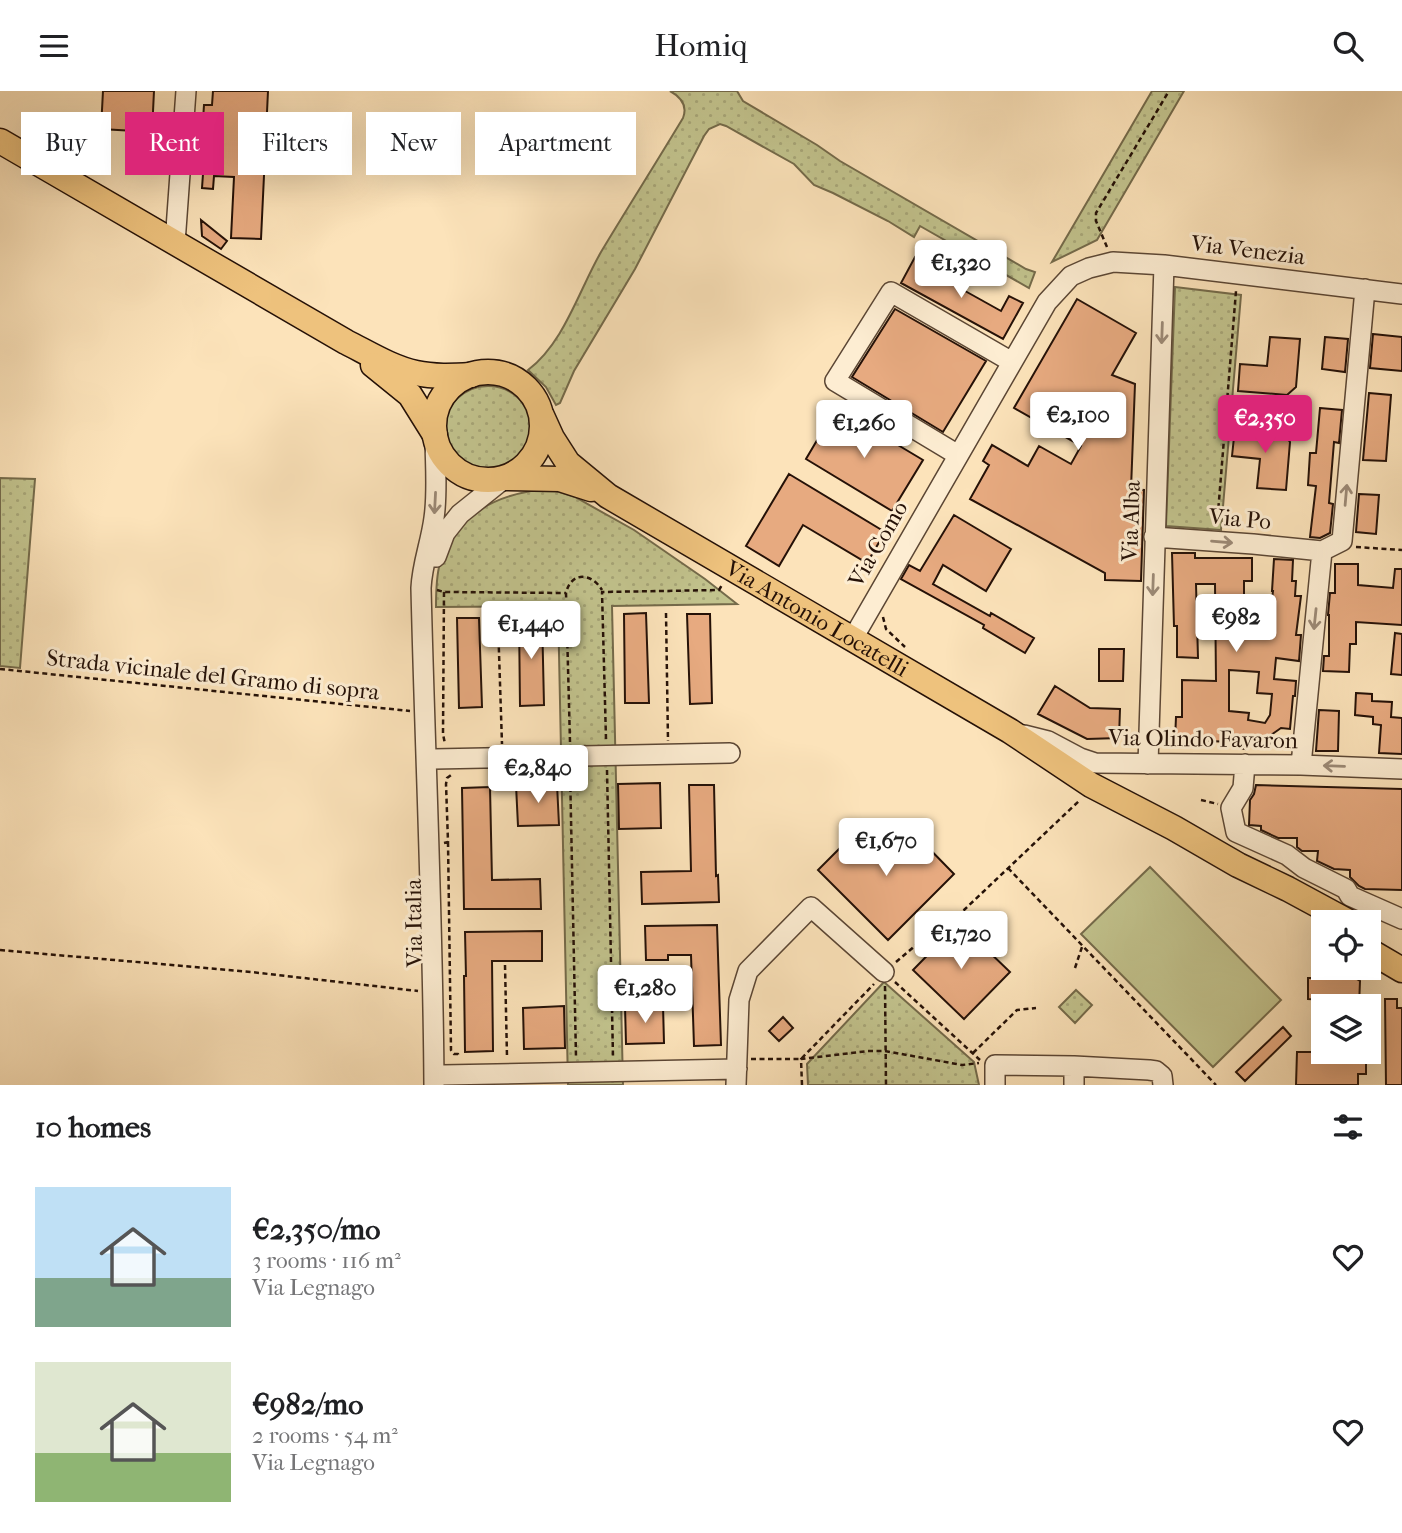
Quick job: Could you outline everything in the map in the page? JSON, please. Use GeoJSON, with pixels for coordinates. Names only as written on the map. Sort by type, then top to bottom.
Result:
{"type":"FeatureCollection","features":[{"type":"Feature","properties":{"kind":"main road"},"geometry":{"type":"LineString","coordinates":[[0,141],[346,342],[395,366],[418,374],[447,376],[483,372],[497,373],[516,380],[534,397],[542,417],[542,435],[536,454],[524,468],[495,481],[467,477],[458,472],[443,456],[435,435],[435,417],[441,400],[455,383],[471,375]]}},
{"type":"Feature","properties":{"kind":"main road"},"geometry":{"type":"LineString","coordinates":[[346,342],[410,395],[435,435]]}},
{"type":"Feature","properties":{"kind":"main road","name":"Via Antonio Locatelli"},"geometry":{"type":"LineString","coordinates":[[542,417],[568,463],[608,496],[1018,736],[1091,785],[1327,910]]}},
{"type":"Feature","properties":{"kind":"main road","name":"Via Antonio Locatelli"},"geometry":{"type":"LineString","coordinates":[[505,478],[559,479],[608,496]]}},
{"type":"Feature","properties":{"kind":"main road","name":"Via Antonio Locatelli"},"geometry":{"type":"LineString","coordinates":[[1018,736],[1104,780],[1174,828]]}},
{"type":"Feature","properties":{"kind":"main road","name":"Via Antonio Locatelli"},"geometry":{"type":"LineString","coordinates":[[1238,865],[1311,915]]}},
{"type":"Feature","properties":{"kind":"main road"},"geometry":{"type":"LineString","coordinates":[[1381,940],[1402,951]]}},
{"type":"Feature","properties":{"kind":"main road"},"geometry":{"type":"LineString","coordinates":[[1381,958],[1402,970]]}},
{"type":"Feature","properties":{"kind":"street"},"geometry":{"type":"LineString","coordinates":[[174,243],[186,91]]}},
{"type":"Feature","properties":{"kind":"street","name":"Via Venezia"},"geometry":{"type":"LineString","coordinates":[[1089,268],[1113,262],[1164,265],[1402,294]]}},
{"type":"Feature","properties":{"kind":"street","name":"Via Alba"},"geometry":{"type":"LineString","coordinates":[[1147,764],[1164,265]]}},
{"type":"Feature","properties":{"kind":"street","name":"Via Como"},"geometry":{"type":"LineString","coordinates":[[852,640],[1047,302],[1072,276],[1089,268]]}},
{"type":"Feature","properties":{"kind":"street"},"geometry":{"type":"LineString","coordinates":[[1301,765],[1328,548],[1342,541],[1365,289]]}},
{"type":"Feature","properties":{"kind":"street"},"geometry":{"type":"LineString","coordinates":[[958,455],[835,381],[891,292],[1012,362]]}},
{"type":"Feature","properties":{"kind":"street","name":"Via Italia"},"geometry":{"type":"LineString","coordinates":[[435,435],[434,517],[421,575],[421,588],[433,1027],[437,1061],[443,1081]]}},
{"type":"Feature","properties":{"kind":"street","name":"Via Italia"},"geometry":{"type":"LineString","coordinates":[[443,1081],[442,759],[437,590],[432,577],[436,555],[445,533],[460,514],[505,478]]}},
{"type":"Feature","properties":{"kind":"street","name":"Via Po"},"geometry":{"type":"LineString","coordinates":[[1154,537],[1328,548]]}},
{"type":"Feature","properties":{"kind":"street","name":"Via Italia"},"geometry":{"type":"LineString","coordinates":[[423,705],[427,714],[431,755],[442,759]]}},
{"type":"Feature","properties":{"kind":"street","name":"Via Olindo Favaron"},"geometry":{"type":"LineString","coordinates":[[1018,736],[1048,741],[1080,758],[1094,762],[1402,769]]}},
{"type":"Feature","properties":{"kind":"street"},"geometry":{"type":"LineString","coordinates":[[442,759],[730,753]]}},
{"type":"Feature","properties":{"kind":"street","name":"Via Italia"},"geometry":{"type":"LineString","coordinates":[[428,810],[431,798],[430,766],[442,759]]}},
{"type":"Feature","properties":{"kind":"street"},"geometry":{"type":"LineString","coordinates":[[1245,764],[1243,788],[1231,808],[1236,832],[1287,855],[1304,868],[1346,889],[1350,896],[1402,919]]}},
{"type":"Feature","properties":{"kind":"street"},"geometry":{"type":"LineString","coordinates":[[443,1081],[507,1074],[737,1071],[739,1000],[748,971],[811,907],[884,972]]}},
{"type":"Feature","properties":{"kind":"street"},"geometry":{"type":"LineString","coordinates":[[995,1085],[995,1065],[1074,1076],[1134,1068],[1156,1071],[1162,1076],[1163,1085]]}},
{"type":"Feature","properties":{"kind":"path"},"geometry":{"type":"LineString","coordinates":[[1113,262],[1096,221],[1096,213],[1169,91]]}},
{"type":"Feature","properties":{"kind":"path"},"geometry":{"type":"LineString","coordinates":[[1215,541],[1236,287]]}},
{"type":"Feature","properties":{"kind":"path"},"geometry":{"type":"LineString","coordinates":[[1328,548],[1402,550]]}},
{"type":"Feature","properties":{"kind":"path"},"geometry":{"type":"LineString","coordinates":[[576,1072],[566,593],[571,581],[584,577],[594,580],[602,591],[613,1071]]}},
{"type":"Feature","properties":{"kind":"path"},"geometry":{"type":"LineString","coordinates":[[602,591],[719,590],[726,580]]}},
{"type":"Feature","properties":{"kind":"path"},"geometry":{"type":"LineString","coordinates":[[443,1081],[458,1054],[451,1050],[442,843],[446,785],[447,778],[451,775],[442,759],[450,747],[444,743],[437,590],[566,593]]}},
{"type":"Feature","properties":{"kind":"path"},"geometry":{"type":"LineString","coordinates":[[874,599],[886,605],[883,618],[886,628],[905,647]]}},
{"type":"Feature","properties":{"kind":"path"},"geometry":{"type":"LineString","coordinates":[[666,613],[668,754]]}},
{"type":"Feature","properties":{"kind":"path"},"geometry":{"type":"LineString","coordinates":[[498,622],[502,758]]}},
{"type":"Feature","properties":{"kind":"path","name":"Strada vicinale del Gramo di sopra"},"geometry":{"type":"LineString","coordinates":[[0,669],[423,705]]}},
{"type":"Feature","properties":{"kind":"path"},"geometry":{"type":"LineString","coordinates":[[802,1085],[801,1059],[884,972],[935,929],[964,910],[1084,796],[1091,785]]}},
{"type":"Feature","properties":{"kind":"path"},"geometry":{"type":"LineString","coordinates":[[1008,868],[1216,1085]]}},
{"type":"Feature","properties":{"kind":"path"},"geometry":{"type":"LineString","coordinates":[[1075,968],[1083,944]]}},
{"type":"Feature","properties":{"kind":"path"},"geometry":{"type":"LineString","coordinates":[[0,950],[251,972],[432,992]]}},
{"type":"Feature","properties":{"kind":"path"},"geometry":{"type":"LineString","coordinates":[[505,965],[507,1074]]}},
{"type":"Feature","properties":{"kind":"path"},"geometry":{"type":"LineString","coordinates":[[884,972],[886,1085]]}},
{"type":"Feature","properties":{"kind":"path"},"geometry":{"type":"LineString","coordinates":[[737,1071],[801,1059],[867,1051],[886,1051],[962,1065],[982,1062],[884,972]]}},
{"type":"Feature","properties":{"kind":"path"},"geometry":{"type":"LineString","coordinates":[[973,1053],[1017,1010],[1036,1008]]}},
{"type":"Feature","properties":{"kind":"green space"},"geometry":{"type":"Polygon","coordinates":[[[670,91],[737,91],[743,101],[840,161],[1035,272],[1029,288],[920,226],[914,237],[888,221],[814,185],[794,164],[720,124],[709,129],[704,136],[635,269],[574,371],[560,403],[556,405],[546,387],[528,370],[552,346],[601,252],[683,118],[685,109],[682,102],[670,91]]]}},
{"type":"Feature","properties":{"kind":"green space"},"geometry":{"type":"Polygon","coordinates":[[[1152,91],[1184,91],[1097,240],[1052,262],[1152,91]]]}},
{"type":"Feature","properties":{"kind":"green space"},"geometry":{"type":"Polygon","coordinates":[[[1175,287],[1241,295],[1221,530],[1166,526],[1175,287]]]}},
{"type":"Feature","properties":{"kind":"green space"},"geometry":{"type":"Polygon","coordinates":[[[488,386],[513,393],[525,405],[532,430],[525,455],[513,467],[488,474],[463,467],[451,455],[444,430],[451,405],[463,393],[488,386]]]}},
{"type":"Feature","properties":{"kind":"green space"},"geometry":{"type":"Polygon","coordinates":[[[0,478],[35,479],[20,668],[0,666],[0,478]]]}},
{"type":"Feature","properties":{"kind":"green space"},"geometry":{"type":"Polygon","coordinates":[[[531,491],[556,491],[575,497],[634,530],[737,604],[612,606],[623,1085],[568,1085],[558,606],[436,607],[441,560],[457,532],[484,508],[506,497],[531,491]]]}},
{"type":"Feature","properties":{"kind":"green space"},"geometry":{"type":"Polygon","coordinates":[[[1150,867],[1281,1000],[1213,1067],[1081,934],[1150,867]]]}},
{"type":"Feature","properties":{"kind":"green space"},"geometry":{"type":"Polygon","coordinates":[[[884,982],[974,1062],[979,1085],[808,1085],[807,1064],[884,982]]]}},
{"type":"Feature","properties":{"kind":"green space"},"geometry":{"type":"Polygon","coordinates":[[[1076,990],[1092,1005],[1075,1023],[1059,1007],[1076,990]]]}},
{"type":"Feature","properties":{"kind":"building"},"geometry":{"type":"Polygon","coordinates":[[[103,91],[154,91],[153,112],[125,112],[125,130],[111,130],[111,112],[102,112],[103,91]]]}},
{"type":"Feature","properties":{"kind":"building"},"geometry":{"type":"Polygon","coordinates":[[[213,91],[268,91],[267,112],[238,112],[238,175],[264,175],[261,239],[231,238],[234,177],[214,176],[213,189],[202,188],[203,175],[224,175],[224,112],[204,112],[204,105],[212,105],[213,91]]]}},
{"type":"Feature","properties":{"kind":"building"},"geometry":{"type":"Polygon","coordinates":[[[201,220],[227,241],[221,249],[202,236],[201,220]]]}},
{"type":"Feature","properties":{"kind":"building"},"geometry":{"type":"Polygon","coordinates":[[[915,257],[934,267],[931,272],[1001,311],[1009,296],[1023,303],[1003,339],[901,283],[915,257]]]}},
{"type":"Feature","properties":{"kind":"building"},"geometry":{"type":"Polygon","coordinates":[[[1077,299],[1136,333],[1112,375],[1135,384],[1131,489],[1144,490],[1141,581],[1105,580],[1105,573],[970,499],[989,465],[983,461],[992,445],[1028,466],[1039,446],[1071,464],[1081,446],[1014,408],[1077,299]]]}},
{"type":"Feature","properties":{"kind":"building"},"geometry":{"type":"Polygon","coordinates":[[[895,309],[986,361],[943,432],[852,377],[895,309]]]}},
{"type":"Feature","properties":{"kind":"building"},"geometry":{"type":"Polygon","coordinates":[[[1373,334],[1402,337],[1402,371],[1370,368],[1373,334]]]}},
{"type":"Feature","properties":{"kind":"building"},"geometry":{"type":"Polygon","coordinates":[[[1270,337],[1300,339],[1296,387],[1287,395],[1238,391],[1240,364],[1267,366],[1270,337]]]}},
{"type":"Feature","properties":{"kind":"building"},"geometry":{"type":"Polygon","coordinates":[[[1325,337],[1348,339],[1345,372],[1322,369],[1325,337]]]}},
{"type":"Feature","properties":{"kind":"building"},"geometry":{"type":"Polygon","coordinates":[[[1369,393],[1391,395],[1386,461],[1363,460],[1369,393]]]}},
{"type":"Feature","properties":{"kind":"building"},"geometry":{"type":"Polygon","coordinates":[[[836,408],[923,460],[892,511],[806,459],[836,408]]]}},
{"type":"Feature","properties":{"kind":"building"},"geometry":{"type":"Polygon","coordinates":[[[1320,408],[1342,410],[1339,443],[1334,442],[1329,503],[1333,504],[1330,533],[1320,538],[1310,537],[1316,486],[1308,485],[1310,453],[1316,453],[1320,408]]]}},
{"type":"Feature","properties":{"kind":"building"},"geometry":{"type":"Polygon","coordinates":[[[1235,428],[1283,433],[1290,442],[1286,490],[1257,488],[1260,459],[1232,456],[1235,428]]]}},
{"type":"Feature","properties":{"kind":"building"},"geometry":{"type":"Polygon","coordinates":[[[789,474],[885,532],[867,563],[803,525],[779,566],[746,546],[789,474]]]}},
{"type":"Feature","properties":{"kind":"building"},"geometry":{"type":"Polygon","coordinates":[[[1359,494],[1379,495],[1376,534],[1356,532],[1359,494]]]}},
{"type":"Feature","properties":{"kind":"building"},"geometry":{"type":"Polygon","coordinates":[[[954,515],[1011,549],[986,591],[943,565],[933,584],[1034,638],[1025,653],[983,628],[984,625],[901,579],[909,565],[920,571],[954,515]]]}},
{"type":"Feature","properties":{"kind":"building"},"geometry":{"type":"Polygon","coordinates":[[[1172,553],[1195,553],[1195,558],[1252,558],[1252,581],[1244,581],[1244,606],[1235,606],[1235,634],[1262,635],[1262,632],[1268,632],[1274,559],[1293,560],[1292,581],[1296,581],[1295,596],[1301,596],[1296,635],[1301,635],[1299,661],[1276,658],[1274,679],[1296,681],[1290,729],[1281,728],[1271,735],[1270,745],[1246,741],[1245,749],[1235,747],[1236,742],[1175,740],[1176,717],[1182,717],[1182,680],[1216,681],[1215,584],[1196,584],[1198,658],[1177,657],[1177,626],[1174,626],[1172,553]],[[1229,670],[1229,711],[1249,713],[1248,720],[1265,723],[1270,715],[1272,694],[1257,693],[1259,672],[1229,670]]]}},
{"type":"Feature","properties":{"kind":"building"},"geometry":{"type":"Polygon","coordinates":[[[1335,564],[1358,564],[1358,585],[1393,588],[1395,569],[1402,569],[1402,625],[1356,622],[1356,644],[1350,644],[1349,672],[1323,671],[1324,656],[1329,656],[1328,615],[1330,593],[1335,593],[1335,564]]]}},
{"type":"Feature","properties":{"kind":"building"},"geometry":{"type":"Polygon","coordinates":[[[646,613],[649,703],[625,703],[624,614],[646,613]]]}},
{"type":"Feature","properties":{"kind":"building"},"geometry":{"type":"Polygon","coordinates":[[[687,614],[710,614],[712,703],[690,704],[687,614]]]}},
{"type":"Feature","properties":{"kind":"building"},"geometry":{"type":"Polygon","coordinates":[[[542,616],[544,705],[520,706],[519,617],[542,616]]]}},
{"type":"Feature","properties":{"kind":"building"},"geometry":{"type":"Polygon","coordinates":[[[457,618],[479,618],[482,707],[459,708],[457,618]]]}},
{"type":"Feature","properties":{"kind":"building"},"geometry":{"type":"Polygon","coordinates":[[[1395,633],[1402,634],[1402,675],[1391,674],[1395,633]]]}},
{"type":"Feature","properties":{"kind":"building"},"geometry":{"type":"Polygon","coordinates":[[[1099,649],[1124,649],[1123,681],[1099,681],[1099,649]]]}},
{"type":"Feature","properties":{"kind":"building"},"geometry":{"type":"Polygon","coordinates":[[[1055,686],[1090,708],[1120,709],[1119,738],[1087,739],[1038,714],[1055,686]]]}},
{"type":"Feature","properties":{"kind":"building"},"geometry":{"type":"Polygon","coordinates":[[[1356,693],[1372,694],[1372,701],[1392,702],[1391,717],[1402,718],[1402,754],[1379,753],[1381,725],[1373,724],[1373,717],[1355,715],[1356,693]]]}},
{"type":"Feature","properties":{"kind":"building"},"geometry":{"type":"Polygon","coordinates":[[[1319,710],[1339,711],[1338,751],[1316,751],[1319,710]]]}},
{"type":"Feature","properties":{"kind":"building"},"geometry":{"type":"Polygon","coordinates":[[[660,783],[661,828],[619,829],[618,784],[660,783]]]}},
{"type":"Feature","properties":{"kind":"building"},"geometry":{"type":"Polygon","coordinates":[[[557,784],[559,825],[518,826],[516,785],[557,784]]]}},
{"type":"Feature","properties":{"kind":"building"},"geometry":{"type":"Polygon","coordinates":[[[689,785],[714,785],[719,902],[642,904],[641,872],[691,871],[689,785]]]}},
{"type":"Feature","properties":{"kind":"building"},"geometry":{"type":"Polygon","coordinates":[[[1256,785],[1402,789],[1402,890],[1365,889],[1350,877],[1350,870],[1334,869],[1317,861],[1318,851],[1302,851],[1297,847],[1297,838],[1278,838],[1261,830],[1261,826],[1249,825],[1250,800],[1256,785]]]}},
{"type":"Feature","properties":{"kind":"building"},"geometry":{"type":"Polygon","coordinates":[[[490,787],[492,880],[540,879],[541,909],[464,909],[462,788],[490,787]]]}},
{"type":"Feature","properties":{"kind":"building"},"geometry":{"type":"Polygon","coordinates":[[[861,827],[883,849],[888,844],[892,849],[911,830],[954,874],[888,940],[818,870],[861,827]]]}},
{"type":"Feature","properties":{"kind":"building"},"geometry":{"type":"Polygon","coordinates":[[[959,923],[1010,972],[964,1019],[913,970],[959,923]]]}},
{"type":"Feature","properties":{"kind":"building"},"geometry":{"type":"Polygon","coordinates":[[[717,925],[721,1045],[694,1046],[691,955],[668,955],[668,960],[646,960],[645,926],[717,925]]]}},
{"type":"Feature","properties":{"kind":"building"},"geometry":{"type":"Polygon","coordinates":[[[542,931],[542,961],[492,961],[493,1051],[465,1052],[465,932],[542,931]]]}},
{"type":"Feature","properties":{"kind":"building"},"geometry":{"type":"Polygon","coordinates":[[[1308,978],[1358,980],[1359,994],[1311,994],[1311,999],[1308,999],[1308,978]]]}},
{"type":"Feature","properties":{"kind":"building"},"geometry":{"type":"Polygon","coordinates":[[[1385,999],[1397,999],[1397,1008],[1402,1008],[1402,1085],[1386,1085],[1385,999]]]}},
{"type":"Feature","properties":{"kind":"building"},"geometry":{"type":"Polygon","coordinates":[[[663,1005],[664,1043],[626,1044],[625,1006],[663,1005]]]}},
{"type":"Feature","properties":{"kind":"building"},"geometry":{"type":"Polygon","coordinates":[[[564,1006],[565,1048],[524,1049],[523,1008],[564,1006]]]}},
{"type":"Feature","properties":{"kind":"building"},"geometry":{"type":"Polygon","coordinates":[[[783,1017],[793,1028],[779,1041],[769,1031],[783,1017]]]}},
{"type":"Feature","properties":{"kind":"building"},"geometry":{"type":"Polygon","coordinates":[[[1283,1027],[1291,1036],[1245,1081],[1236,1072],[1283,1027]]]}},
{"type":"Feature","properties":{"kind":"building"},"geometry":{"type":"Polygon","coordinates":[[[1297,1052],[1311,1052],[1311,1064],[1366,1064],[1366,1074],[1358,1074],[1358,1085],[1296,1085],[1297,1052]]]}}]}
